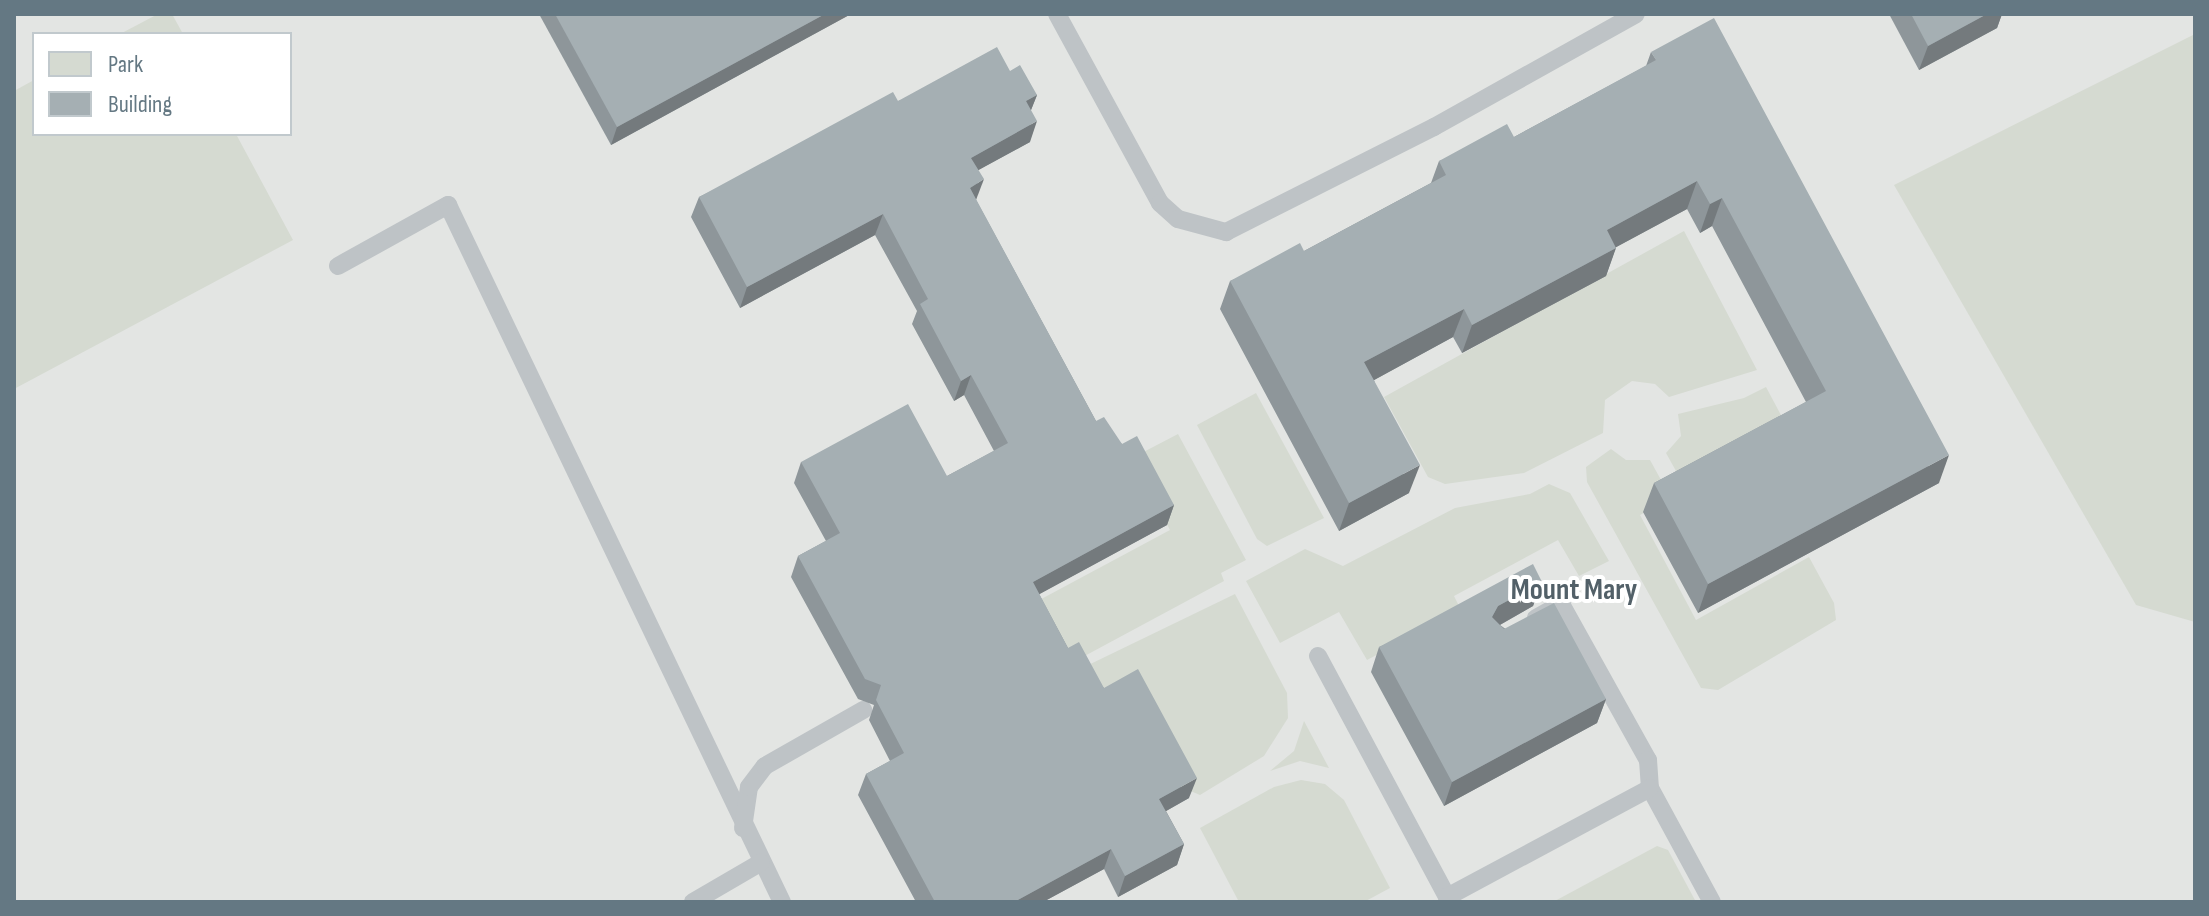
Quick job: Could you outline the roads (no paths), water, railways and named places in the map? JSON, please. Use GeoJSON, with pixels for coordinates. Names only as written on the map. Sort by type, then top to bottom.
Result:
{"type":"FeatureCollection","features":[{"type":"Feature","properties":{"kind":"lane"},"geometry":{"type":"LineString","coordinates":[[1057,14],[1160,203],[1189,224],[1226,232],[1447,120],[1636,14]]}},
{"type":"Feature","properties":{"kind":"lane"},"geometry":{"type":"LineString","coordinates":[[338,266],[448,205],[743,829],[782,902]]}},
{"type":"Feature","properties":{"kind":"lane"},"geometry":{"type":"LineString","coordinates":[[1518,628],[1561,604],[1648,760],[1650,788],[1712,902]]}},
{"type":"Feature","properties":{"kind":"lane"},"geometry":{"type":"LineString","coordinates":[[1318,656],[1448,900],[1650,788]]}},
{"type":"Feature","properties":{"kind":"lane"},"geometry":{"type":"LineString","coordinates":[[743,829],[749,787],[765,766],[863,710]]}},
{"type":"Feature","properties":{"kind":"lane"},"geometry":{"type":"LineString","coordinates":[[693,902],[760,863]]}},
{"type":"Feature","properties":{"kind":"district","name":"Mount Mary"},"geometry":{"type":"Point","coordinates":[1574,590]}}]}
